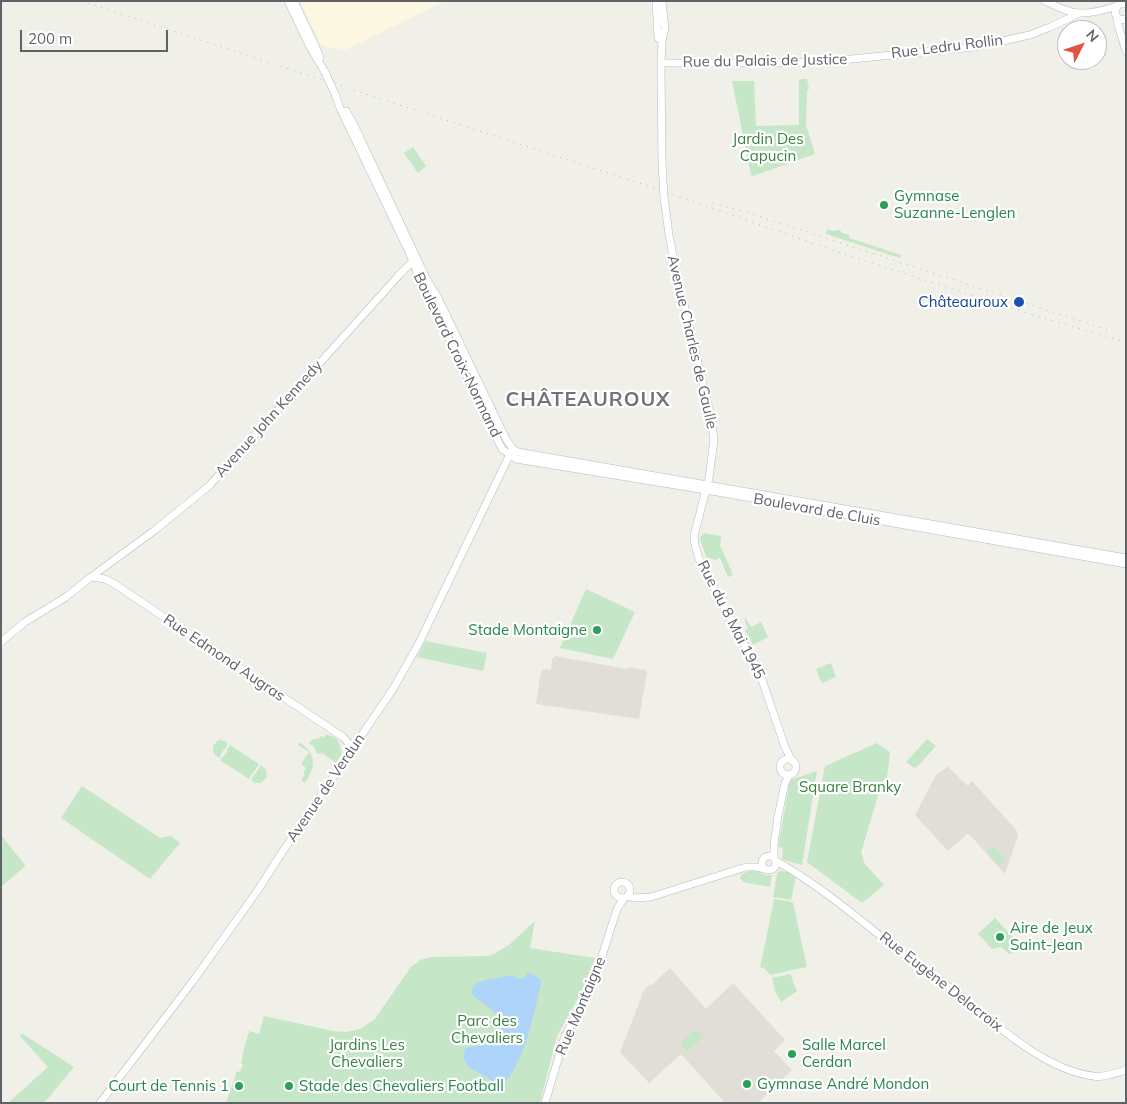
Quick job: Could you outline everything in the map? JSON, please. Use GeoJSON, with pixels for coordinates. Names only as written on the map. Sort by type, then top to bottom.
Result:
{"type":"FeatureCollection","features":[{"type":"Feature","properties":{"kind":"main road"},"geometry":{"type":"LineString","coordinates":[[288,1],[310,47],[321,63]]}},
{"type":"Feature","properties":{"kind":"main road"},"geometry":{"type":"LineString","coordinates":[[294,1],[317,50],[321,63]]}},
{"type":"Feature","properties":{"kind":"main road"},"geometry":{"type":"LineString","coordinates":[[656,1],[661,62]]}},
{"type":"Feature","properties":{"kind":"main road"},"geometry":{"type":"LineString","coordinates":[[660,39],[665,29],[662,1]]}},
{"type":"Feature","properties":{"kind":"main road"},"geometry":{"type":"LineString","coordinates":[[1045,1],[1072,12],[1100,11],[1116,13],[1121,20],[1126,21],[1122,40]]}},
{"type":"Feature","properties":{"kind":"main road"},"geometry":{"type":"LineString","coordinates":[[1126,4],[1121,4],[1116,13],[1126,51]]}},
{"type":"Feature","properties":{"kind":"main road","name":"Rue Ledru Rollin"},"geometry":{"type":"LineString","coordinates":[[870,57],[974,47],[998,42],[1037,32],[1080,13]]}},
{"type":"Feature","properties":{"kind":"main road","name":"Rue du Palais de Justice"},"geometry":{"type":"LineString","coordinates":[[661,62],[805,63],[870,57]]}},
{"type":"Feature","properties":{"kind":"main road","name":"Avenue Charles de Gaulle"},"geometry":{"type":"LineString","coordinates":[[661,62],[662,163],[667,223],[677,275],[711,417],[714,440],[707,488]]}},
{"type":"Feature","properties":{"kind":"main road","name":"Boulevard Croix-Normand"},"geometry":{"type":"LineString","coordinates":[[321,63],[336,94],[340,108],[388,202],[410,254],[415,259],[420,280],[502,449],[511,452]]}},
{"type":"Feature","properties":{"kind":"main road","name":"Avenue John Kennedy"},"geometry":{"type":"LineString","coordinates":[[1,642],[25,622],[66,597],[209,486],[415,259]]}},
{"type":"Feature","properties":{"kind":"main road","name":"Boulevard de Cluis"},"geometry":{"type":"LineString","coordinates":[[511,452],[516,460],[707,488],[1126,558]]}},
{"type":"Feature","properties":{"kind":"main road","name":"Avenue de Verdun"},"geometry":{"type":"LineString","coordinates":[[100,1103],[193,982],[258,890],[393,689],[419,643],[511,452]]}},
{"type":"Feature","properties":{"kind":"main road","name":"Boulevard de Cluis"},"geometry":{"type":"LineString","coordinates":[[707,488],[1126,564]]}},
{"type":"Feature","properties":{"kind":"main road","name":"Rue du 8 Mai 1945"},"geometry":{"type":"LineString","coordinates":[[707,488],[694,536],[696,550],[703,567],[760,674],[785,747],[792,760]]}},
{"type":"Feature","properties":{"kind":"main road"},"geometry":{"type":"LineString","coordinates":[[112,562],[105,572],[106,576],[113,583]]}},
{"type":"Feature","properties":{"kind":"main road","name":"Rue Edmond Augras"},"geometry":{"type":"LineString","coordinates":[[91,577],[105,579],[113,583],[343,738],[354,748]]}},
{"type":"Feature","properties":{"kind":"main road","name":"Rue du 8 Mai 1945"},"geometry":{"type":"LineString","coordinates":[[784,760],[785,747]]}},
{"type":"Feature","properties":{"kind":"main road"},"geometry":{"type":"LineString","coordinates":[[784,760],[792,760],[795,764],[794,771],[786,773],[780,767],[780,764],[784,760]]}},
{"type":"Feature","properties":{"kind":"main road"},"geometry":{"type":"LineString","coordinates":[[752,866],[769,870],[786,773]]}},
{"type":"Feature","properties":{"kind":"main road"},"geometry":{"type":"LineString","coordinates":[[643,898],[630,888],[626,882],[618,883],[614,889],[616,896],[621,898],[626,897],[643,898],[651,897],[771,861]]}},
{"type":"Feature","properties":{"kind":"main road","name":"Rue Eugène Delacroix"},"geometry":{"type":"LineString","coordinates":[[771,861],[791,869],[936,977],[1031,1051],[1058,1065],[1086,1075],[1099,1077],[1109,1075]]}},
{"type":"Feature","properties":{"kind":"main road"},"geometry":{"type":"LineString","coordinates":[[626,897],[630,893],[630,888]]}},
{"type":"Feature","properties":{"kind":"main road","name":"Rue Montaigne"},"geometry":{"type":"LineString","coordinates":[[616,896],[617,909]]}},
{"type":"Feature","properties":{"kind":"main road","name":"Rue Montaigne"},"geometry":{"type":"LineString","coordinates":[[545,1103],[564,1039],[597,972],[617,909],[626,897]]}},
{"type":"Feature","properties":{"kind":"main road"},"geometry":{"type":"LineString","coordinates":[[1109,1075],[1126,1070]]}},
{"type":"Feature","properties":{"kind":"main road"},"geometry":{"type":"LineString","coordinates":[[1109,1075],[1115,1077],[1126,1074]]}},
{"type":"Feature","properties":{"kind":"shaded area"},"geometry":{"type":"Polygon","coordinates":[[[300,1],[445,1],[343,51],[321,45],[300,1]]]}},
{"type":"Feature","properties":{"kind":"shaded area"},"geometry":{"type":"Polygon","coordinates":[[[555,656],[627,669],[628,667],[645,670],[647,672],[639,719],[536,704],[541,671],[545,669],[551,670],[552,659],[555,656]]]}},
{"type":"Feature","properties":{"kind":"shaded area"},"geometry":{"type":"Polygon","coordinates":[[[947,766],[968,786],[972,781],[1017,831],[1018,836],[1005,874],[968,833],[948,851],[915,815],[936,775],[947,766]]]}},
{"type":"Feature","properties":{"kind":"shaded area"},"geometry":{"type":"Polygon","coordinates":[[[670,968],[706,1009],[733,983],[785,1040],[774,1051],[792,1070],[758,1103],[725,1103],[681,1054],[649,1083],[620,1052],[645,988],[653,984],[670,968]]]}},
{"type":"Feature","properties":{"kind":"green space","name":"Jardin Des Capucin"},"geometry":{"type":"Polygon","coordinates":[[[807,79],[809,89],[807,90],[806,125],[815,154],[753,176],[751,175],[732,81],[754,81],[756,126],[799,125],[799,80],[807,79]]]}},
{"type":"Feature","properties":{"kind":"green space"},"geometry":{"type":"Polygon","coordinates":[[[413,147],[426,166],[418,173],[404,153],[413,147]]]}},
{"type":"Feature","properties":{"kind":"green space"},"geometry":{"type":"Polygon","coordinates":[[[827,229],[833,231],[840,230],[842,233],[850,235],[849,238],[901,255],[900,258],[826,234],[827,229]]]}},
{"type":"Feature","properties":{"kind":"green space"},"geometry":{"type":"Polygon","coordinates":[[[704,533],[721,536],[720,547],[733,575],[728,577],[720,558],[715,560],[706,557],[700,539],[704,533]]]}},
{"type":"Feature","properties":{"kind":"green space","name":"Stade Montaigne"},"geometry":{"type":"Polygon","coordinates":[[[586,589],[635,612],[613,659],[560,648],[586,589]]]}},
{"type":"Feature","properties":{"kind":"green space"},"geometry":{"type":"Polygon","coordinates":[[[745,617],[751,627],[761,622],[768,637],[753,645],[745,630],[748,628],[745,617]]]}},
{"type":"Feature","properties":{"kind":"green space"},"geometry":{"type":"Polygon","coordinates":[[[425,641],[487,653],[483,671],[417,657],[425,641]]]}},
{"type":"Feature","properties":{"kind":"green space"},"geometry":{"type":"Polygon","coordinates":[[[831,663],[836,677],[822,683],[816,669],[831,663]]]}},
{"type":"Feature","properties":{"kind":"green space"},"geometry":{"type":"Polygon","coordinates":[[[326,734],[338,740],[342,753],[336,763],[322,753],[317,754],[314,747],[309,743],[321,736],[324,738],[326,734]]]}},
{"type":"Feature","properties":{"kind":"green space"},"geometry":{"type":"Polygon","coordinates":[[[927,739],[936,746],[914,768],[906,762],[927,739]]]}},
{"type":"Feature","properties":{"kind":"green space"},"geometry":{"type":"Polygon","coordinates":[[[219,740],[228,743],[219,758],[213,749],[214,744],[219,740]]]}},
{"type":"Feature","properties":{"kind":"green space"},"geometry":{"type":"Polygon","coordinates":[[[300,743],[310,752],[313,761],[313,766],[305,783],[301,780],[306,768],[301,764],[309,752],[298,745],[300,743]]]}},
{"type":"Feature","properties":{"kind":"green space","name":"Square Branky"},"geometry":{"type":"Polygon","coordinates":[[[877,743],[890,752],[887,778],[881,782],[882,788],[879,792],[861,853],[865,864],[884,885],[862,903],[807,862],[825,766],[877,743]]]}},
{"type":"Feature","properties":{"kind":"green space"},"geometry":{"type":"Polygon","coordinates":[[[230,745],[259,764],[249,779],[220,760],[228,751],[230,745]]]}},
{"type":"Feature","properties":{"kind":"green space"},"geometry":{"type":"Polygon","coordinates":[[[261,765],[266,771],[266,778],[261,783],[255,783],[251,780],[261,765]]]}},
{"type":"Feature","properties":{"kind":"green space"},"geometry":{"type":"Polygon","coordinates":[[[817,771],[802,865],[784,860],[782,858],[783,848],[778,847],[790,780],[817,771]]]}},
{"type":"Feature","properties":{"kind":"green space"},"geometry":{"type":"Polygon","coordinates":[[[82,786],[160,838],[171,836],[180,843],[150,879],[61,818],[82,786]]]}},
{"type":"Feature","properties":{"kind":"green space"},"geometry":{"type":"Polygon","coordinates":[[[1,835],[25,865],[1,887],[1,835]]]}},
{"type":"Feature","properties":{"kind":"green space"},"geometry":{"type":"Polygon","coordinates":[[[993,846],[1005,859],[998,865],[987,852],[993,846]]]}},
{"type":"Feature","properties":{"kind":"green space"},"geometry":{"type":"Polygon","coordinates":[[[749,871],[772,875],[770,887],[743,882],[740,878],[741,876],[749,871]]]}},
{"type":"Feature","properties":{"kind":"green space"},"geometry":{"type":"Polygon","coordinates":[[[780,871],[788,872],[796,877],[791,900],[773,897],[777,873],[780,871]]]}},
{"type":"Feature","properties":{"kind":"green space"},"geometry":{"type":"Polygon","coordinates":[[[774,899],[793,902],[807,967],[770,975],[765,969],[760,967],[774,899]]]}},
{"type":"Feature","properties":{"kind":"green space"},"geometry":{"type":"Polygon","coordinates":[[[995,918],[1024,949],[1009,954],[1001,947],[992,949],[978,934],[995,918]]]}},
{"type":"Feature","properties":{"kind":"green space","name":"Parc des Chevaliers"},"geometry":{"type":"Polygon","coordinates":[[[535,921],[530,948],[595,958],[581,993],[557,1036],[540,1103],[226,1103],[237,1071],[240,1072],[243,1064],[241,1063],[249,1031],[259,1034],[264,1016],[333,1031],[346,1032],[360,1029],[374,1020],[411,967],[420,960],[432,957],[490,956],[510,944],[535,921]]]}},
{"type":"Feature","properties":{"kind":"green space"},"geometry":{"type":"Polygon","coordinates":[[[791,974],[797,991],[781,1002],[775,991],[772,978],[791,974]]]}},
{"type":"Feature","properties":{"kind":"green space"},"geometry":{"type":"Polygon","coordinates":[[[696,1029],[703,1037],[687,1052],[680,1043],[696,1029]]]}},
{"type":"Feature","properties":{"kind":"green space"},"geometry":{"type":"Polygon","coordinates":[[[23,1034],[74,1067],[44,1103],[8,1103],[48,1067],[19,1035],[23,1034]]]}},
{"type":"Feature","properties":{"kind":"water"},"geometry":{"type":"Polygon","coordinates":[[[529,972],[540,979],[541,982],[527,1040],[514,1069],[498,1089],[494,1087],[487,1077],[471,1069],[464,1059],[463,1053],[466,1048],[494,1042],[500,1029],[499,1019],[496,1015],[472,994],[473,986],[481,981],[513,975],[518,979],[524,978],[529,972]]]}},
{"type":"Feature","properties":{"kind":"railway"},"geometry":{"type":"LineString","coordinates":[[81,1],[648,186],[838,252],[1033,315],[1126,342]]}},
{"type":"Feature","properties":{"kind":"railway"},"geometry":{"type":"LineString","coordinates":[[713,203],[1108,330]]}},
{"type":"Feature","properties":{"kind":"place","name":"Gymnase Suzanne-Lenglen"},"geometry":{"type":"Point","coordinates":[884,205]}},
{"type":"Feature","properties":{"kind":"place","name":"Châteauroux"},"geometry":{"type":"Point","coordinates":[1019,302]}},
{"type":"Feature","properties":{"kind":"place","name":"Stade Montaigne"},"geometry":{"type":"Point","coordinates":[597,630]}},
{"type":"Feature","properties":{"kind":"place","name":"Aire de Jeux Saint-Jean"},"geometry":{"type":"Point","coordinates":[1000,937]}},
{"type":"Feature","properties":{"kind":"place","name":"Salle Marcel Cerdan"},"geometry":{"type":"Point","coordinates":[792,1054]}},
{"type":"Feature","properties":{"kind":"place","name":"Gymnase André Mondon"},"geometry":{"type":"Point","coordinates":[747,1084]}},
{"type":"Feature","properties":{"kind":"place","name":"Court de Tennis 1"},"geometry":{"type":"Point","coordinates":[239,1086]}},
{"type":"Feature","properties":{"kind":"place","name":"Stade des Chevaliers Football"},"geometry":{"type":"Point","coordinates":[289,1086]}},
{"type":"Feature","properties":{"kind":"district","name":"CHÂTEAUROUX"},"geometry":{"type":"Point","coordinates":[588,400]}},
{"type":"Feature","properties":{"kind":"park label","name":"Jardins Les Chevaliers"},"geometry":{"type":"Point","coordinates":[367,1054]}}]}
